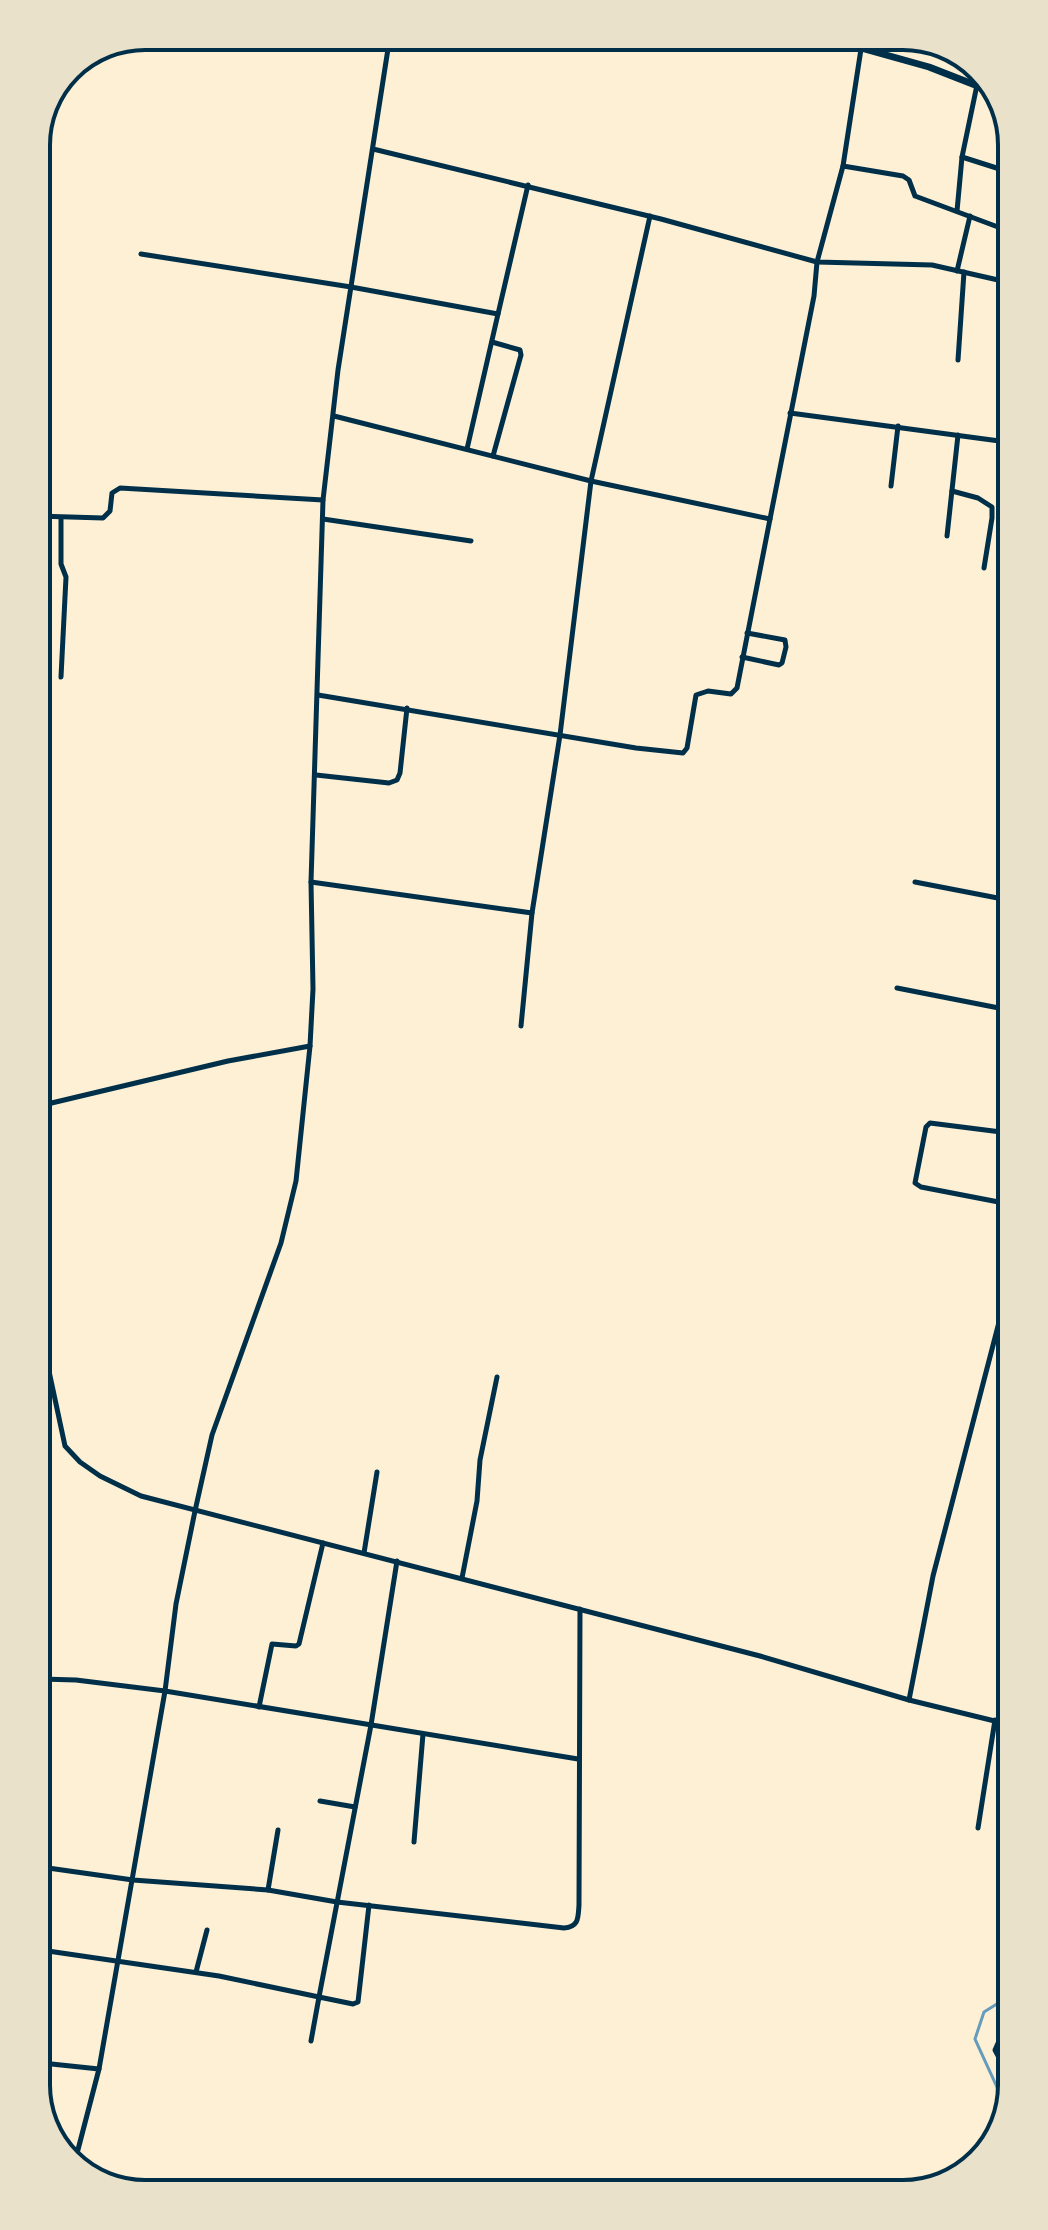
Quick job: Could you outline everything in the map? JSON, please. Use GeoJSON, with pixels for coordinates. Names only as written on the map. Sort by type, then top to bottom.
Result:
{"type":"FeatureCollection","features":[{"type":"Feature","properties":{"kind":"main road"},"geometry":{"type":"LineString","coordinates":[[868,50],[929,67],[976,85]]}},
{"type":"Feature","properties":{"kind":"street"},"geometry":{"type":"LineString","coordinates":[[78,2151],[99,2069],[165,1691],[176,1604],[212,1435],[281,1243],[296,1181],[313,989],[311,882],[323,500],[351,287],[388,50]]}},
{"type":"Feature","properties":{"kind":"street"},"geometry":{"type":"LineString","coordinates":[[318,695],[683,753],[687,748],[696,695],[702,691],[735,693],[814,296],[817,262],[843,166],[861,50]]}},
{"type":"Feature","properties":{"kind":"street"},"geometry":{"type":"LineString","coordinates":[[956,211],[962,157],[977,86]]}},
{"type":"Feature","properties":{"kind":"street"},"geometry":{"type":"LineString","coordinates":[[373,149],[650,216],[817,262],[932,265],[998,280]]}},
{"type":"Feature","properties":{"kind":"street"},"geometry":{"type":"LineString","coordinates":[[962,157],[998,168]]}},
{"type":"Feature","properties":{"kind":"street"},"geometry":{"type":"LineString","coordinates":[[843,166],[903,176],[909,180],[914,195],[998,227]]}},
{"type":"Feature","properties":{"kind":"street"},"geometry":{"type":"LineString","coordinates":[[467,449],[528,185]]}},
{"type":"Feature","properties":{"kind":"street"},"geometry":{"type":"LineString","coordinates":[[521,1026],[532,913],[560,735],[591,481],[650,216]]}},
{"type":"Feature","properties":{"kind":"street"},"geometry":{"type":"LineString","coordinates":[[958,360],[961,272],[970,216]]}},
{"type":"Feature","properties":{"kind":"street"},"geometry":{"type":"LineString","coordinates":[[141,254],[498,314]]}},
{"type":"Feature","properties":{"kind":"street"},"geometry":{"type":"LineString","coordinates":[[492,342],[516,348],[521,355],[493,456]]}},
{"type":"Feature","properties":{"kind":"street"},"geometry":{"type":"LineString","coordinates":[[790,413],[998,441]]}},
{"type":"Feature","properties":{"kind":"street"},"geometry":{"type":"LineString","coordinates":[[334,416],[591,481],[770,519]]}},
{"type":"Feature","properties":{"kind":"street"},"geometry":{"type":"LineString","coordinates":[[891,486],[898,426]]}},
{"type":"Feature","properties":{"kind":"street"},"geometry":{"type":"LineString","coordinates":[[947,536],[958,435]]}},
{"type":"Feature","properties":{"kind":"street"},"geometry":{"type":"LineString","coordinates":[[50,517],[103,518],[110,511],[112,493],[120,488],[323,500]]}},
{"type":"Feature","properties":{"kind":"street"},"geometry":{"type":"LineString","coordinates":[[952,491],[978,498],[992,507],[984,568]]}},
{"type":"Feature","properties":{"kind":"street"},"geometry":{"type":"LineString","coordinates":[[61,518],[61,564],[66,577],[61,677]]}},
{"type":"Feature","properties":{"kind":"street"},"geometry":{"type":"LineString","coordinates":[[323,519],[471,541]]}},
{"type":"Feature","properties":{"kind":"street"},"geometry":{"type":"LineString","coordinates":[[742,657],[779,665],[786,647],[785,640],[747,633]]}},
{"type":"Feature","properties":{"kind":"street"},"geometry":{"type":"LineString","coordinates":[[316,775],[389,783],[397,780],[407,708]]}},
{"type":"Feature","properties":{"kind":"street"},"geometry":{"type":"LineString","coordinates":[[311,882],[532,913]]}},
{"type":"Feature","properties":{"kind":"street"},"geometry":{"type":"LineString","coordinates":[[915,882],[998,898]]}},
{"type":"Feature","properties":{"kind":"street"},"geometry":{"type":"LineString","coordinates":[[897,988],[998,1008]]}},
{"type":"Feature","properties":{"kind":"street"},"geometry":{"type":"LineString","coordinates":[[50,1103],[228,1061],[310,1046]]}},
{"type":"Feature","properties":{"kind":"street"},"geometry":{"type":"LineString","coordinates":[[998,1132],[930,1123],[926,1127],[915,1183],[921,1187],[998,1202]]}},
{"type":"Feature","properties":{"kind":"street"},"geometry":{"type":"LineString","coordinates":[[909,1700],[933,1576],[998,1326]]}},
{"type":"Feature","properties":{"kind":"street"},"geometry":{"type":"LineString","coordinates":[[50,1376],[65,1446],[80,1462],[141,1496],[998,1721]]}},
{"type":"Feature","properties":{"kind":"street"},"geometry":{"type":"LineString","coordinates":[[462,1578],[477,1501],[480,1460],[497,1377]]}},
{"type":"Feature","properties":{"kind":"street"},"geometry":{"type":"LineString","coordinates":[[364,1553],[377,1472]]}},
{"type":"Feature","properties":{"kind":"street"},"geometry":{"type":"LineString","coordinates":[[259,1707],[272,1644],[299,1644],[323,1543]]}},
{"type":"Feature","properties":{"kind":"street"},"geometry":{"type":"LineString","coordinates":[[311,2041],[371,1725],[397,1561]]}},
{"type":"Feature","properties":{"kind":"street"},"geometry":{"type":"LineString","coordinates":[[50,1868],[133,1880],[268,1890],[337,1902],[564,1928],[574,1926],[579,1905],[580,1609]]}},
{"type":"Feature","properties":{"kind":"street"},"geometry":{"type":"LineString","coordinates":[[50,1679],[165,1691],[578,1759]]}},
{"type":"Feature","properties":{"kind":"street"},"geometry":{"type":"LineString","coordinates":[[978,1828],[995,1720]]}},
{"type":"Feature","properties":{"kind":"street"},"geometry":{"type":"LineString","coordinates":[[414,1842],[423,1734]]}},
{"type":"Feature","properties":{"kind":"street"},"geometry":{"type":"LineString","coordinates":[[320,1801],[355,1807]]}},
{"type":"Feature","properties":{"kind":"street"},"geometry":{"type":"LineString","coordinates":[[268,1890],[278,1830]]}},
{"type":"Feature","properties":{"kind":"street"},"geometry":{"type":"LineString","coordinates":[[50,1951],[196,1972],[353,2004],[358,2002],[369,1905]]}},
{"type":"Feature","properties":{"kind":"street"},"geometry":{"type":"LineString","coordinates":[[196,1972],[207,1930]]}},
{"type":"Feature","properties":{"kind":"street"},"geometry":{"type":"LineString","coordinates":[[50,2064],[99,2069]]}},
{"type":"Feature","properties":{"kind":"waterway"},"geometry":{"type":"LineString","coordinates":[[998,2003],[984,2012],[975,2039],[998,2090]]}}]}
